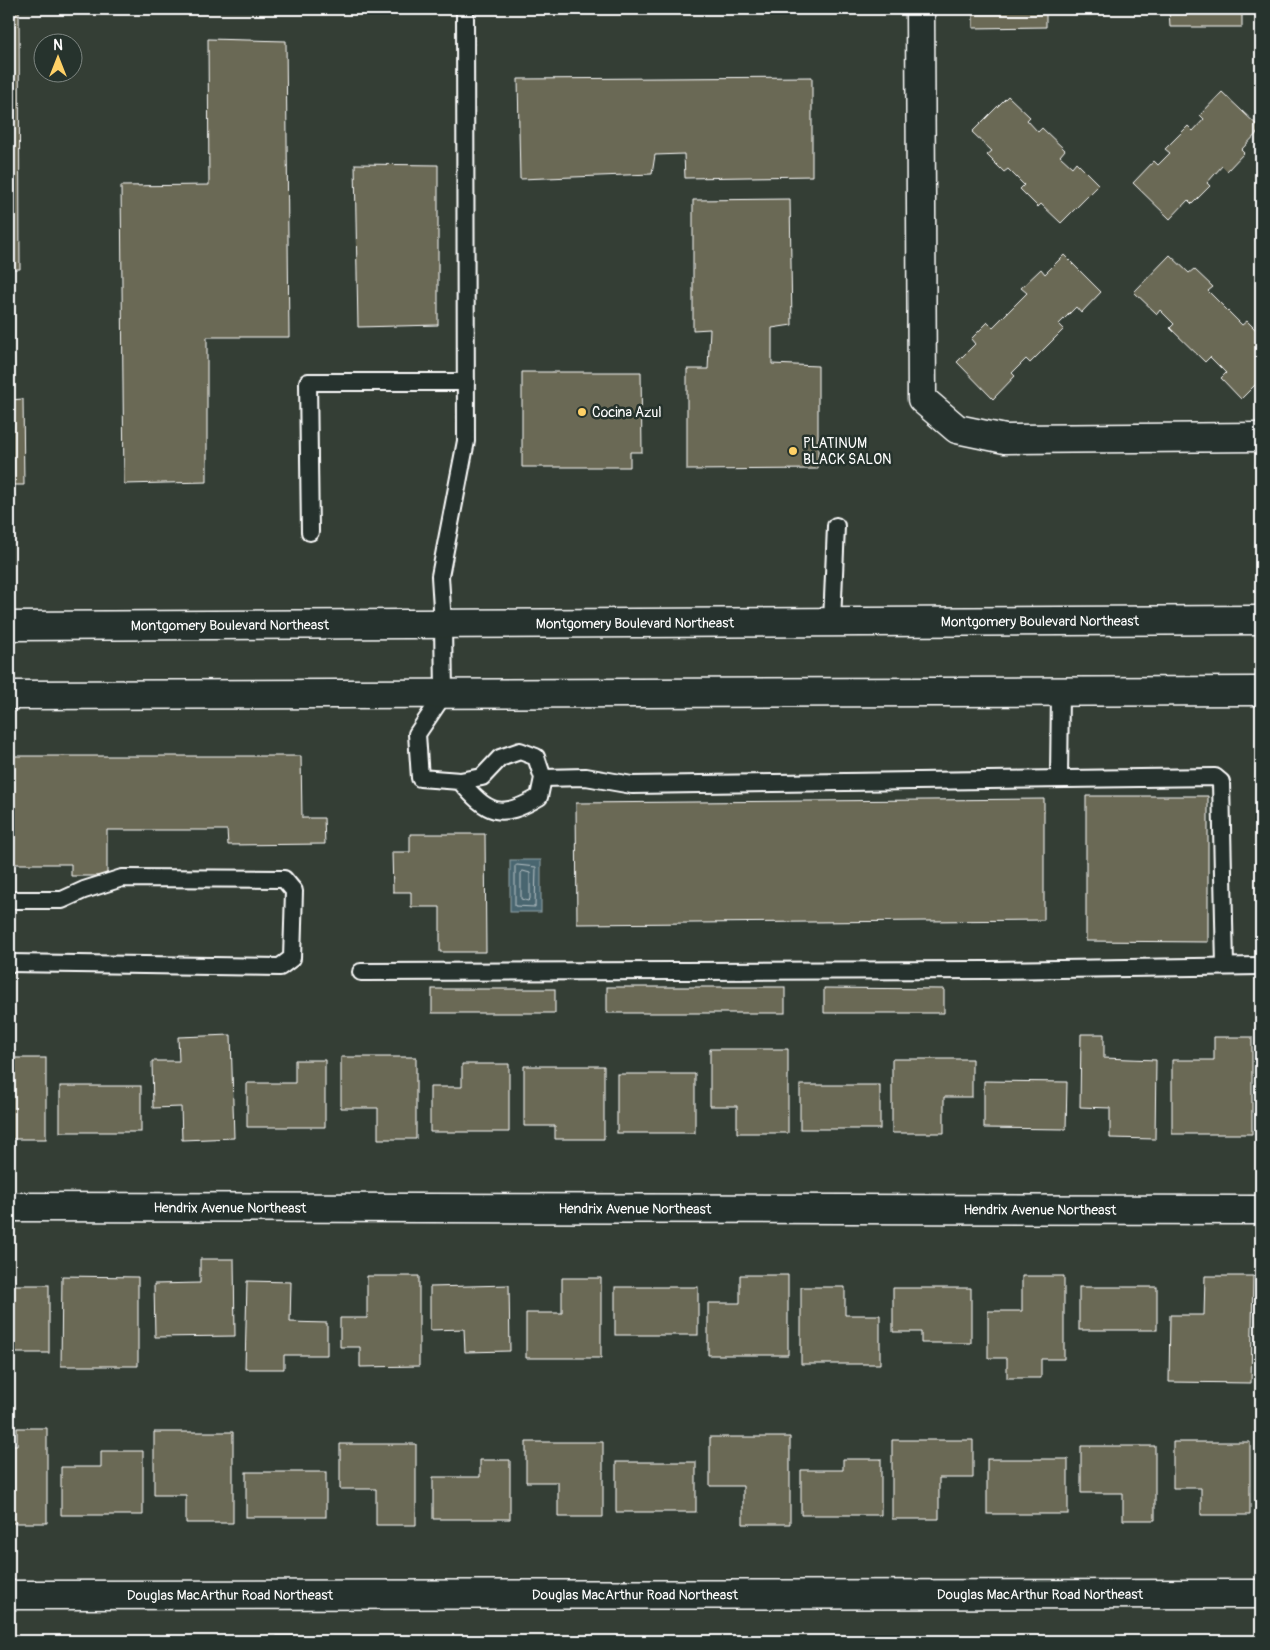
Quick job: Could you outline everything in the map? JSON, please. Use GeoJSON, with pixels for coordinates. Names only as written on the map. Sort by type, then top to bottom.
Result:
{"type":"FeatureCollection","features":[{"type":"Feature","properties":{"kind":"street"},"geometry":{"type":"LineString","coordinates":[[920,9],[922,399],[957,429],[1005,439],[1261,437]]}},
{"type":"Feature","properties":{"kind":"street","name":"Montgomery Boulevard Northeast"},"geometry":{"type":"LineString","coordinates":[[9,626],[1261,620]]}},
{"type":"Feature","properties":{"kind":"street"},"geometry":{"type":"LineString","coordinates":[[9,695],[1261,691]]}},
{"type":"Feature","properties":{"kind":"street","name":"Hendrix Avenue Northeast"},"geometry":{"type":"LineString","coordinates":[[9,1206],[335,1209],[1261,1210]]}},
{"type":"Feature","properties":{"kind":"street","name":"Douglas MacArthur Road Northeast"},"geometry":{"type":"LineString","coordinates":[[9,1595],[1261,1594]]}},
{"type":"Feature","properties":{"kind":"lane"},"geometry":{"type":"LineString","coordinates":[[460,781],[478,803],[496,811],[520,808],[539,797],[543,778],[536,757],[520,751],[500,758],[482,777],[460,781],[420,778],[417,734],[444,694],[440,576],[466,440],[465,9]]}},
{"type":"Feature","properties":{"kind":"lane"},"geometry":{"type":"LineString","coordinates":[[310,532],[308,382],[466,382]]}},
{"type":"Feature","properties":{"kind":"lane"},"geometry":{"type":"LineString","coordinates":[[832,622],[836,526]]}},
{"type":"Feature","properties":{"kind":"lane"},"geometry":{"type":"LineString","coordinates":[[1059,778],[1060,692]]}},
{"type":"Feature","properties":{"kind":"lane"},"geometry":{"type":"LineString","coordinates":[[543,778],[586,777],[632,785],[1059,778],[1219,778],[1222,782],[1225,966]]}},
{"type":"Feature","properties":{"kind":"lane"},"geometry":{"type":"LineString","coordinates":[[9,900],[62,900],[84,890],[122,878],[284,879],[294,891],[292,958],[280,967],[9,963]]}},
{"type":"Feature","properties":{"kind":"lane"},"geometry":{"type":"LineString","coordinates":[[361,972],[980,970],[1261,966]]}},
{"type":"Feature","properties":{"kind":"water"},"geometry":{"type":"Polygon","coordinates":[[[510,860],[541,860],[541,912],[510,912],[510,860]]]}},
{"type":"Feature","properties":{"kind":"building"},"geometry":{"type":"Polygon","coordinates":[[[9,9],[19,9],[20,269],[9,269],[9,9]]]}},
{"type":"Feature","properties":{"kind":"building"},"geometry":{"type":"Polygon","coordinates":[[[973,9],[1046,9],[1046,27],[973,28],[973,9]]]}},
{"type":"Feature","properties":{"kind":"building"},"geometry":{"type":"Polygon","coordinates":[[[1169,9],[1242,9],[1242,27],[1170,27],[1169,9]]]}},
{"type":"Feature","properties":{"kind":"building"},"geometry":{"type":"Polygon","coordinates":[[[208,39],[286,41],[289,337],[207,337],[207,482],[124,484],[121,186],[209,185],[208,39]]]}},
{"type":"Feature","properties":{"kind":"building"},"geometry":{"type":"Polygon","coordinates":[[[812,77],[812,176],[685,178],[684,154],[655,155],[652,174],[520,179],[518,79],[812,77]]]}},
{"type":"Feature","properties":{"kind":"building"},"geometry":{"type":"Polygon","coordinates":[[[1222,92],[1261,129],[1241,150],[1244,153],[1227,171],[1222,166],[1207,183],[1210,186],[1192,204],[1188,200],[1170,219],[1133,183],[1154,161],[1158,165],[1170,153],[1165,149],[1188,126],[1193,131],[1204,119],[1200,115],[1222,92]]]}},
{"type":"Feature","properties":{"kind":"building"},"geometry":{"type":"Polygon","coordinates":[[[1008,96],[1030,117],[1027,120],[1038,132],[1042,128],[1065,150],[1060,156],[1072,167],[1076,162],[1099,185],[1061,223],[1041,204],[1038,207],[1020,189],[1024,185],[1008,169],[1004,172],[987,155],[992,151],[972,132],[1008,96]]]}},
{"type":"Feature","properties":{"kind":"building"},"geometry":{"type":"Polygon","coordinates":[[[355,164],[438,165],[438,325],[358,327],[355,164]]]}},
{"type":"Feature","properties":{"kind":"building"},"geometry":{"type":"Polygon","coordinates":[[[790,199],[792,325],[772,328],[772,364],[818,366],[818,469],[687,470],[687,369],[708,369],[710,329],[693,330],[693,200],[790,199]]]}},
{"type":"Feature","properties":{"kind":"building"},"geometry":{"type":"Polygon","coordinates":[[[1064,255],[1101,292],[1081,313],[1076,307],[1059,324],[1064,329],[1030,363],[1026,359],[1012,373],[1015,376],[993,399],[957,362],[975,344],[971,339],[988,322],[993,327],[1027,293],[1021,288],[1041,269],[1045,274],[1064,255]]]}},
{"type":"Feature","properties":{"kind":"building"},"geometry":{"type":"Polygon","coordinates":[[[1170,255],[1189,273],[1194,269],[1213,287],[1208,291],[1242,325],[1247,321],[1261,335],[1259,343],[1261,344],[1261,379],[1241,399],[1221,378],[1226,373],[1210,357],[1205,362],[1170,328],[1174,324],[1160,310],[1157,314],[1134,292],[1170,255]]]}},
{"type":"Feature","properties":{"kind":"building","name":"Cocina Azul"},"geometry":{"type":"Polygon","coordinates":[[[522,372],[641,372],[642,452],[630,452],[630,467],[522,467],[522,372]]]}},
{"type":"Feature","properties":{"kind":"building"},"geometry":{"type":"Polygon","coordinates":[[[23,399],[24,485],[9,485],[9,400],[23,399]]]}},
{"type":"Feature","properties":{"kind":"building"},"geometry":{"type":"Polygon","coordinates":[[[12,756],[301,756],[302,818],[324,818],[325,844],[228,845],[227,830],[107,830],[107,876],[71,876],[71,864],[9,864],[12,756]]]}},
{"type":"Feature","properties":{"kind":"building"},"geometry":{"type":"Polygon","coordinates":[[[1086,796],[1208,796],[1208,942],[1086,941],[1086,796]]]}},
{"type":"Feature","properties":{"kind":"building"},"geometry":{"type":"Polygon","coordinates":[[[1044,799],[1044,920],[577,924],[576,803],[1044,799]]]}},
{"type":"Feature","properties":{"kind":"building"},"geometry":{"type":"Polygon","coordinates":[[[410,834],[485,834],[486,952],[440,952],[440,907],[411,907],[411,892],[393,892],[392,852],[410,852],[410,834]]]}},
{"type":"Feature","properties":{"kind":"building"},"geometry":{"type":"Polygon","coordinates":[[[607,987],[785,987],[785,1013],[607,1013],[607,987]]]}},
{"type":"Feature","properties":{"kind":"building"},"geometry":{"type":"Polygon","coordinates":[[[824,988],[944,989],[944,1013],[824,1013],[824,988]]]}},
{"type":"Feature","properties":{"kind":"building"},"geometry":{"type":"Polygon","coordinates":[[[432,989],[555,989],[555,1013],[432,1013],[432,989]]]}},
{"type":"Feature","properties":{"kind":"building"},"geometry":{"type":"Polygon","coordinates":[[[1081,1034],[1104,1034],[1104,1058],[1156,1060],[1155,1139],[1110,1138],[1110,1108],[1080,1107],[1081,1034]]]}},
{"type":"Feature","properties":{"kind":"building"},"geometry":{"type":"Polygon","coordinates":[[[231,1035],[234,1138],[182,1140],[181,1107],[153,1108],[152,1061],[179,1061],[178,1037],[231,1035]]]}},
{"type":"Feature","properties":{"kind":"building"},"geometry":{"type":"Polygon","coordinates":[[[1214,1037],[1252,1037],[1252,1134],[1172,1134],[1172,1060],[1214,1060],[1214,1037]]]}},
{"type":"Feature","properties":{"kind":"building"},"geometry":{"type":"Polygon","coordinates":[[[710,1049],[788,1049],[788,1133],[737,1133],[737,1106],[710,1106],[710,1049]]]}},
{"type":"Feature","properties":{"kind":"building"},"geometry":{"type":"Polygon","coordinates":[[[341,1057],[416,1057],[416,1139],[378,1139],[378,1108],[341,1108],[341,1057]]]}},
{"type":"Feature","properties":{"kind":"building"},"geometry":{"type":"Polygon","coordinates":[[[9,1058],[46,1058],[46,1139],[9,1139],[9,1058]]]}},
{"type":"Feature","properties":{"kind":"building"},"geometry":{"type":"Polygon","coordinates":[[[892,1059],[972,1059],[972,1097],[944,1097],[944,1133],[892,1133],[892,1059]]]}},
{"type":"Feature","properties":{"kind":"building"},"geometry":{"type":"Polygon","coordinates":[[[295,1060],[325,1060],[325,1127],[247,1127],[247,1083],[295,1083],[295,1060]]]}},
{"type":"Feature","properties":{"kind":"building"},"geometry":{"type":"Polygon","coordinates":[[[462,1064],[509,1064],[509,1132],[430,1132],[430,1087],[462,1087],[462,1064]]]}},
{"type":"Feature","properties":{"kind":"building"},"geometry":{"type":"Polygon","coordinates":[[[524,1066],[604,1066],[604,1139],[555,1139],[555,1126],[524,1126],[524,1066]]]}},
{"type":"Feature","properties":{"kind":"building"},"geometry":{"type":"Polygon","coordinates":[[[617,1074],[695,1074],[695,1133],[617,1133],[617,1074]]]}},
{"type":"Feature","properties":{"kind":"building"},"geometry":{"type":"Polygon","coordinates":[[[984,1081],[1067,1082],[1066,1129],[984,1128],[984,1081]]]}},
{"type":"Feature","properties":{"kind":"building"},"geometry":{"type":"Polygon","coordinates":[[[800,1085],[880,1085],[880,1129],[800,1129],[800,1085]]]}},
{"type":"Feature","properties":{"kind":"building"},"geometry":{"type":"Polygon","coordinates":[[[60,1086],[141,1086],[141,1132],[60,1132],[60,1086]]]}},
{"type":"Feature","properties":{"kind":"building"},"geometry":{"type":"Polygon","coordinates":[[[200,1259],[234,1259],[235,1336],[155,1337],[154,1284],[200,1283],[200,1259]]]}},
{"type":"Feature","properties":{"kind":"building"},"geometry":{"type":"Polygon","coordinates":[[[740,1275],[788,1275],[788,1355],[708,1355],[708,1303],[740,1303],[740,1275]]]}},
{"type":"Feature","properties":{"kind":"building"},"geometry":{"type":"Polygon","coordinates":[[[62,1276],[138,1277],[138,1366],[61,1366],[62,1276]]]}},
{"type":"Feature","properties":{"kind":"building"},"geometry":{"type":"Polygon","coordinates":[[[367,1276],[419,1276],[419,1366],[360,1367],[360,1347],[340,1347],[340,1318],[367,1318],[367,1276]]]}},
{"type":"Feature","properties":{"kind":"building"},"geometry":{"type":"Polygon","coordinates":[[[1022,1276],[1064,1276],[1064,1359],[1041,1359],[1041,1378],[1007,1378],[1007,1358],[988,1358],[988,1311],[1022,1311],[1022,1276]]]}},
{"type":"Feature","properties":{"kind":"building"},"geometry":{"type":"Polygon","coordinates":[[[1205,1276],[1253,1276],[1251,1383],[1169,1382],[1170,1315],[1204,1315],[1205,1276]]]}},
{"type":"Feature","properties":{"kind":"building"},"geometry":{"type":"Polygon","coordinates":[[[562,1278],[601,1278],[601,1358],[526,1358],[526,1313],[562,1313],[562,1278]]]}},
{"type":"Feature","properties":{"kind":"building"},"geometry":{"type":"Polygon","coordinates":[[[247,1281],[291,1282],[290,1322],[327,1323],[327,1355],[284,1355],[284,1369],[245,1369],[247,1281]]]}},
{"type":"Feature","properties":{"kind":"building"},"geometry":{"type":"Polygon","coordinates":[[[9,1285],[49,1285],[49,1353],[9,1353],[9,1285]]]}},
{"type":"Feature","properties":{"kind":"building"},"geometry":{"type":"Polygon","coordinates":[[[509,1285],[510,1351],[465,1352],[464,1329],[430,1330],[430,1287],[509,1285]]]}},
{"type":"Feature","properties":{"kind":"building"},"geometry":{"type":"Polygon","coordinates":[[[615,1287],[698,1287],[698,1335],[615,1335],[615,1287]]]}},
{"type":"Feature","properties":{"kind":"building"},"geometry":{"type":"Polygon","coordinates":[[[801,1287],[845,1287],[845,1315],[880,1315],[880,1364],[801,1364],[801,1287]]]}},
{"type":"Feature","properties":{"kind":"building"},"geometry":{"type":"Polygon","coordinates":[[[1079,1287],[1157,1287],[1157,1330],[1079,1330],[1079,1287]]]}},
{"type":"Feature","properties":{"kind":"building"},"geometry":{"type":"Polygon","coordinates":[[[893,1288],[971,1288],[971,1343],[921,1343],[921,1332],[893,1332],[893,1288]]]}},
{"type":"Feature","properties":{"kind":"building"},"geometry":{"type":"Polygon","coordinates":[[[17,1428],[47,1428],[47,1523],[9,1523],[9,1445],[17,1445],[17,1428]]]}},
{"type":"Feature","properties":{"kind":"building"},"geometry":{"type":"Polygon","coordinates":[[[154,1432],[233,1432],[233,1523],[186,1523],[186,1495],[154,1495],[154,1432]]]}},
{"type":"Feature","properties":{"kind":"building"},"geometry":{"type":"Polygon","coordinates":[[[710,1437],[790,1437],[790,1524],[743,1524],[743,1486],[710,1486],[710,1437]]]}},
{"type":"Feature","properties":{"kind":"building"},"geometry":{"type":"Polygon","coordinates":[[[892,1440],[973,1440],[973,1478],[939,1478],[939,1519],[892,1519],[892,1440]]]}},
{"type":"Feature","properties":{"kind":"building"},"geometry":{"type":"Polygon","coordinates":[[[526,1442],[603,1442],[603,1517],[558,1517],[558,1482],[526,1482],[526,1442]]]}},
{"type":"Feature","properties":{"kind":"building"},"geometry":{"type":"Polygon","coordinates":[[[1173,1442],[1250,1442],[1250,1515],[1201,1515],[1201,1488],[1173,1488],[1173,1442]]]}},
{"type":"Feature","properties":{"kind":"building"},"geometry":{"type":"Polygon","coordinates":[[[340,1444],[416,1444],[416,1525],[376,1525],[376,1489],[340,1489],[340,1444]]]}},
{"type":"Feature","properties":{"kind":"building"},"geometry":{"type":"Polygon","coordinates":[[[1081,1446],[1155,1446],[1155,1520],[1123,1520],[1123,1493],[1081,1493],[1081,1446]]]}},
{"type":"Feature","properties":{"kind":"building"},"geometry":{"type":"Polygon","coordinates":[[[101,1451],[143,1451],[143,1515],[61,1515],[61,1467],[101,1467],[101,1451]]]}},
{"type":"Feature","properties":{"kind":"building"},"geometry":{"type":"Polygon","coordinates":[[[843,1459],[881,1459],[881,1515],[801,1515],[801,1470],[843,1470],[843,1459]]]}},
{"type":"Feature","properties":{"kind":"building"},"geometry":{"type":"Polygon","coordinates":[[[987,1459],[1068,1459],[1068,1514],[987,1514],[987,1459]]]}},
{"type":"Feature","properties":{"kind":"building"},"geometry":{"type":"Polygon","coordinates":[[[480,1460],[510,1460],[510,1519],[433,1519],[433,1477],[480,1477],[480,1460]]]}},
{"type":"Feature","properties":{"kind":"building"},"geometry":{"type":"Polygon","coordinates":[[[616,1462],[696,1462],[696,1512],[616,1512],[616,1462]]]}},
{"type":"Feature","properties":{"kind":"building"},"geometry":{"type":"Polygon","coordinates":[[[246,1472],[326,1472],[326,1517],[246,1517],[246,1472]]]}},
{"type":"Feature","properties":{"kind":"building"},"geometry":{"type":"Polygon","coordinates":[[[277,1636],[325,1636],[325,1641],[277,1641],[277,1636]]]}},
{"type":"Feature","properties":{"kind":"place","name":"Cocina Azul"},"geometry":{"type":"Point","coordinates":[582,412]}},
{"type":"Feature","properties":{"kind":"place","name":"PLATINUM BLACK SALON"},"geometry":{"type":"Point","coordinates":[793,451]}}]}
